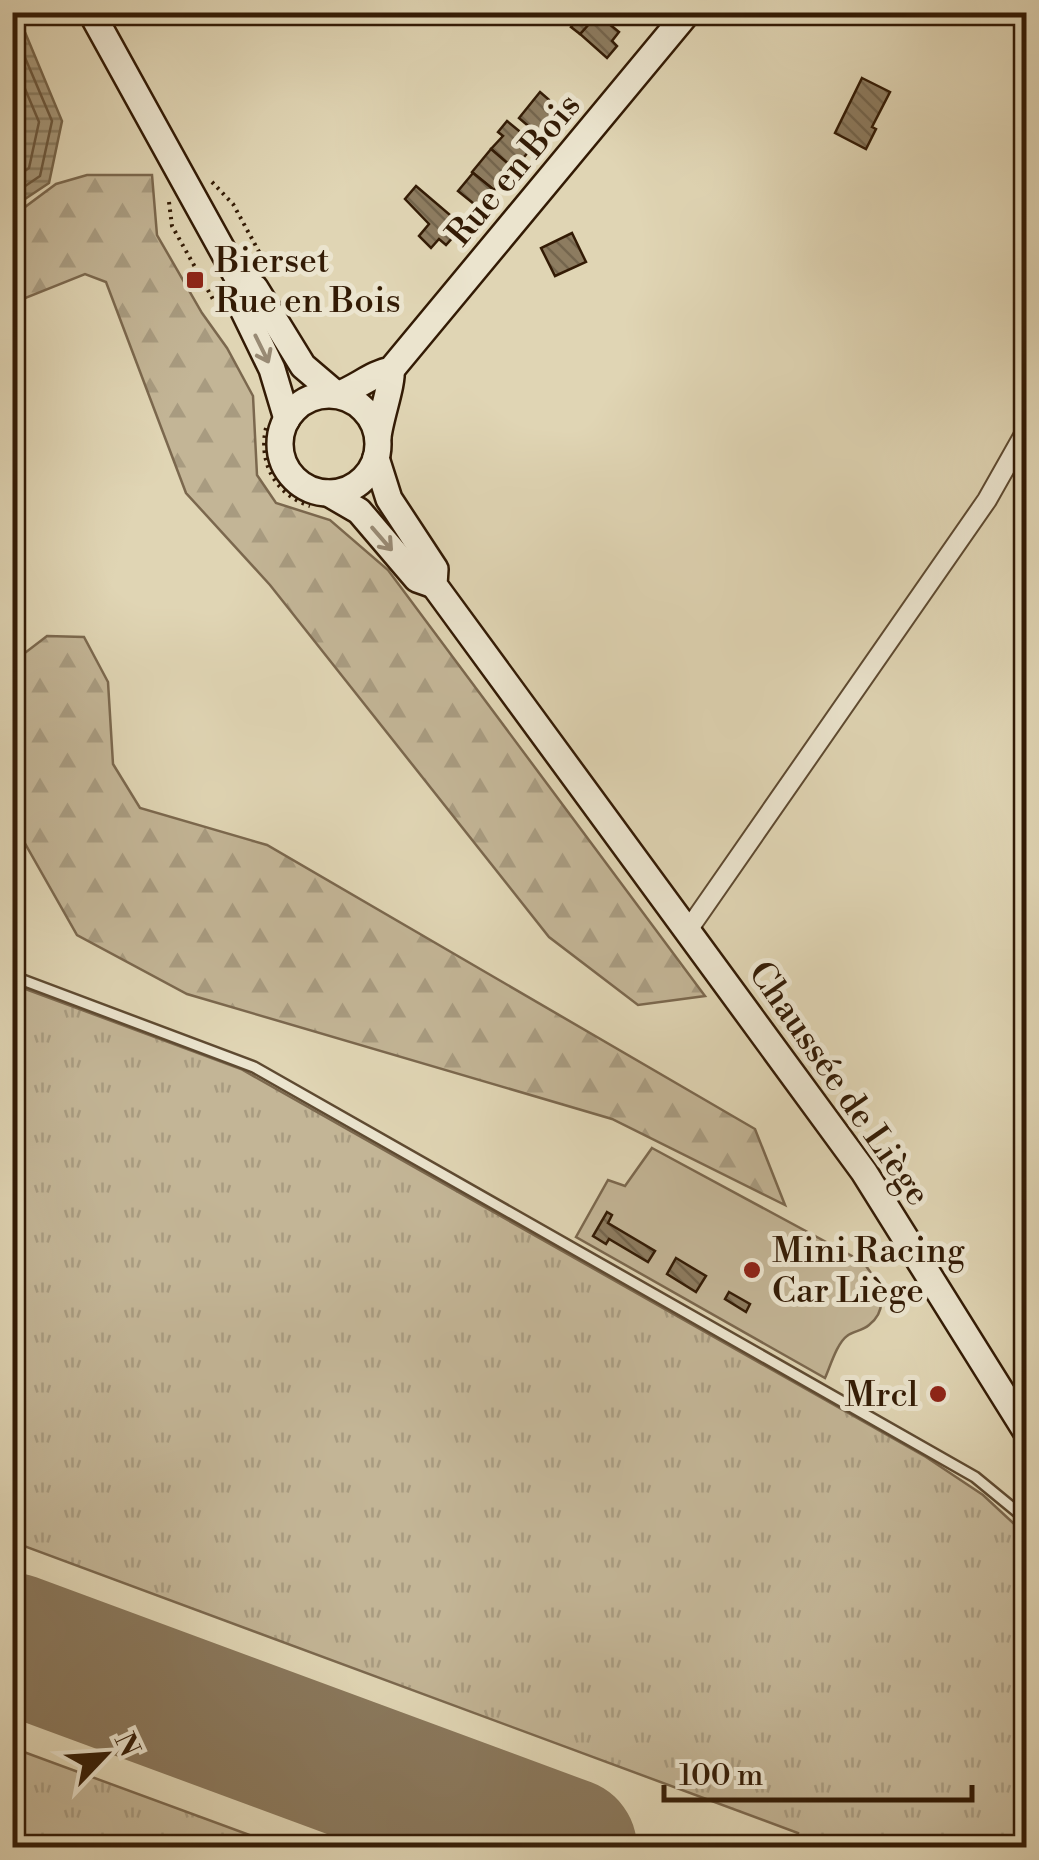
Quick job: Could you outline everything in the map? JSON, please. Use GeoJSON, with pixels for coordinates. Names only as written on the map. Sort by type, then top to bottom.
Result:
{"type":"FeatureCollection","features":[{"type":"Feature","properties":{"kind":"main road"},"geometry":{"type":"LineString","coordinates":[[91,12],[239,280],[255,288],[303,366],[337,395],[362,408],[373,421],[377,448],[360,482],[328,493],[312,490],[286,468],[281,435],[287,419],[308,399],[337,395]]}},
{"type":"Feature","properties":{"kind":"main road","name":"Rue en Bois"},"geometry":{"type":"LineString","coordinates":[[337,395],[391,370],[688,12]]}},
{"type":"Feature","properties":{"kind":"main road"},"geometry":{"type":"LineString","coordinates":[[239,280],[237,297],[272,368],[287,419]]}},
{"type":"Feature","properties":{"kind":"main road","name":"Rue en Bois"},"geometry":{"type":"LineString","coordinates":[[377,448],[381,410],[392,382],[391,370]]}},
{"type":"Feature","properties":{"kind":"main road","name":"Chaussée de Liège"},"geometry":{"type":"LineString","coordinates":[[377,448],[388,500],[435,570],[434,584]]}},
{"type":"Feature","properties":{"kind":"main road","name":"Chaussée de Liège"},"geometry":{"type":"LineString","coordinates":[[328,493],[359,511],[417,579],[434,584],[864,1172],[1026,1431]]}},
{"type":"Feature","properties":{"kind":"street"},"geometry":{"type":"LineString","coordinates":[[688,930],[987,500],[1026,431]]}},
{"type":"Feature","properties":{"kind":"lane"},"geometry":{"type":"LineString","coordinates":[[12,976],[254,1067],[975,1477],[1026,1519]]}},
{"type":"Feature","properties":{"kind":"path"},"geometry":{"type":"LineString","coordinates":[[211,181],[232,204],[272,279]]}},
{"type":"Feature","properties":{"kind":"green space"},"geometry":{"type":"Polygon","coordinates":[[[87,175],[152,175],[157,235],[253,396],[257,475],[276,503],[330,520],[388,570],[705,996],[638,1005],[549,937],[270,585],[186,493],[106,282],[85,274],[13,303],[13,216],[56,184],[87,175]]]}},
{"type":"Feature","properties":{"kind":"green space"},"geometry":{"type":"Polygon","coordinates":[[[47,636],[84,637],[108,682],[113,764],[140,808],[267,845],[755,1129],[785,1205],[612,1119],[187,994],[77,935],[14,824],[13,662],[47,636]]]}},
{"type":"Feature","properties":{"kind":"green space"},"geometry":{"type":"Polygon","coordinates":[[[12,984],[241,1069],[926,1457],[983,1495],[1026,1535],[1026,1847],[794,1847],[798,1833],[13,1542],[12,984]]]}},
{"type":"Feature","properties":{"kind":"green space","name":"Mini Racing Car Liège"},"geometry":{"type":"Polygon","coordinates":[[[652,1148],[863,1262],[878,1286],[880,1310],[869,1325],[843,1339],[825,1378],[576,1237],[608,1180],[625,1186],[652,1148]]]}},
{"type":"Feature","properties":{"kind":"green space"},"geometry":{"type":"Polygon","coordinates":[[[13,1748],[282,1847],[13,1847],[13,1748]]]}},
{"type":"Feature","properties":{"kind":"water"},"geometry":{"type":"Polygon","coordinates":[[[12,13],[17,13],[62,121],[49,183],[13,207],[12,13]]]}},
{"type":"Feature","properties":{"kind":"building"},"geometry":{"type":"Polygon","coordinates":[[[597,14],[619,32],[612,41],[617,46],[607,58],[580,34],[597,14]]]}},
{"type":"Feature","properties":{"kind":"building"},"geometry":{"type":"Polygon","coordinates":[[[581,16],[590,23],[580,34],[571,27],[581,16]]]}},
{"type":"Feature","properties":{"kind":"building"},"geometry":{"type":"Polygon","coordinates":[[[862,78],[890,92],[872,127],[876,129],[866,149],[835,133],[862,78]]]}},
{"type":"Feature","properties":{"kind":"building"},"geometry":{"type":"Polygon","coordinates":[[[540,92],[562,111],[540,136],[519,118],[540,92]]]}},
{"type":"Feature","properties":{"kind":"building"},"geometry":{"type":"Polygon","coordinates":[[[507,121],[535,144],[514,169],[491,149],[503,136],[498,132],[507,121]]]}},
{"type":"Feature","properties":{"kind":"building"},"geometry":{"type":"Polygon","coordinates":[[[491,149],[513,168],[494,190],[472,172],[491,149]]]}},
{"type":"Feature","properties":{"kind":"building"},"geometry":{"type":"Polygon","coordinates":[[[473,173],[494,190],[479,208],[458,191],[473,173]]]}},
{"type":"Feature","properties":{"kind":"building"},"geometry":{"type":"Polygon","coordinates":[[[416,186],[463,226],[446,245],[439,239],[431,248],[419,236],[429,224],[405,199],[416,186]]]}},
{"type":"Feature","properties":{"kind":"building"},"geometry":{"type":"Polygon","coordinates":[[[572,233],[586,262],[555,276],[541,248],[572,233]]]}},
{"type":"Feature","properties":{"kind":"building"},"geometry":{"type":"Polygon","coordinates":[[[607,1212],[612,1215],[608,1223],[655,1251],[648,1262],[609,1239],[606,1244],[593,1236],[607,1212]]]}},
{"type":"Feature","properties":{"kind":"building"},"geometry":{"type":"Polygon","coordinates":[[[676,1258],[706,1276],[696,1292],[667,1274],[676,1258]]]}},
{"type":"Feature","properties":{"kind":"building"},"geometry":{"type":"Polygon","coordinates":[[[729,1292],[750,1304],[746,1312],[725,1299],[729,1292]]]}},
{"type":"Feature","properties":{"kind":"taxiway"},"geometry":{"type":"LineString","coordinates":[[346,1766],[542,1848]]}},
{"type":"Feature","properties":{"kind":"runway"},"geometry":{"type":"LineString","coordinates":[[12,1643],[567,1848]]}},
{"type":"Feature","properties":{"kind":"place","name":"Bierset Rue en Bois"},"geometry":{"type":"Point","coordinates":[195,280]}},
{"type":"Feature","properties":{"kind":"place","name":"Mini Racing Car Liège"},"geometry":{"type":"Point","coordinates":[752,1270]}},
{"type":"Feature","properties":{"kind":"place","name":"Mrcl"},"geometry":{"type":"Point","coordinates":[938,1394]}}]}
